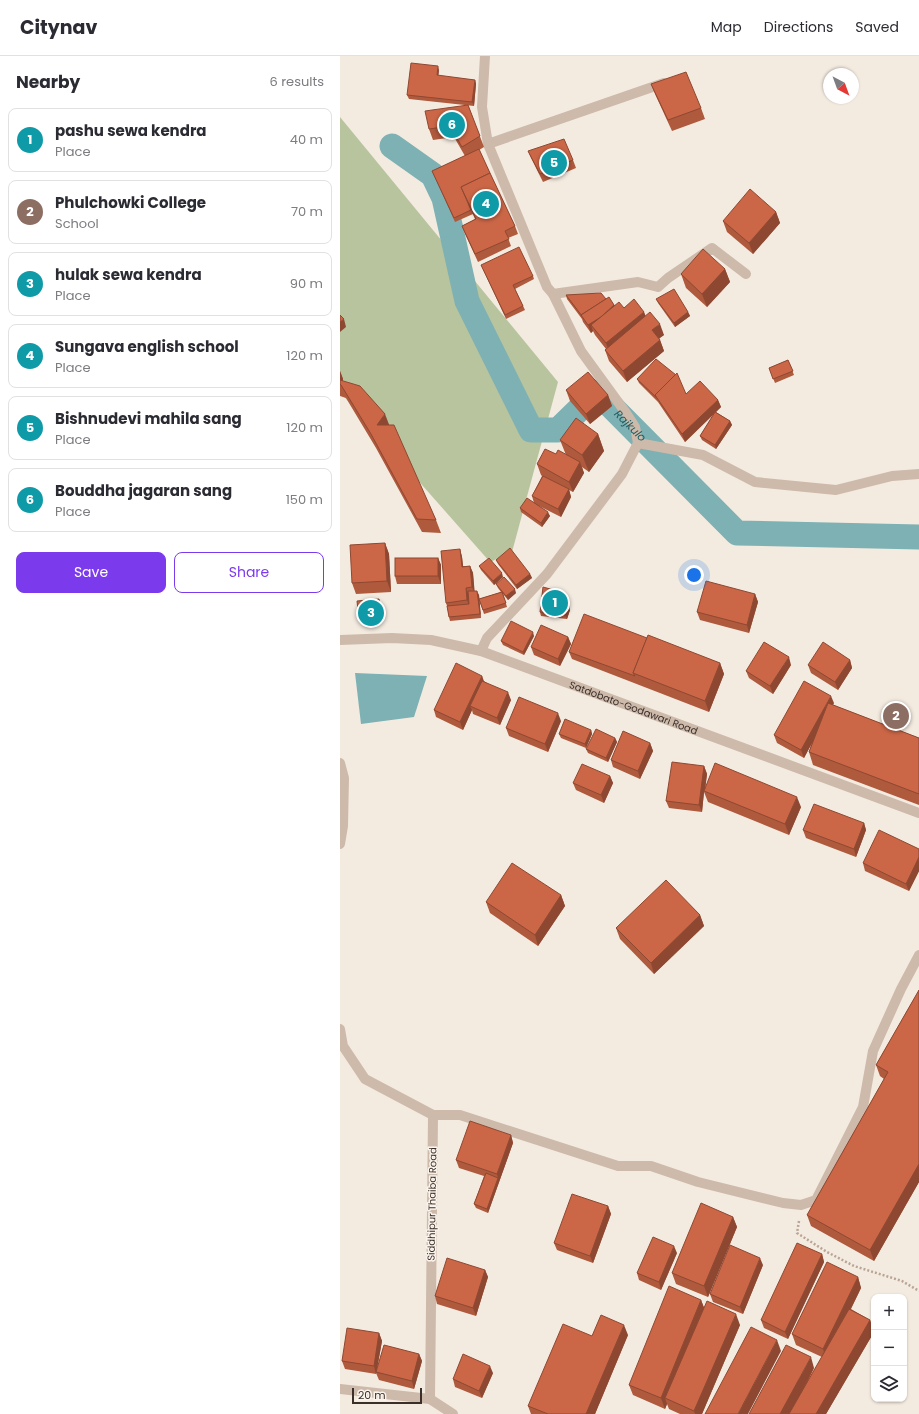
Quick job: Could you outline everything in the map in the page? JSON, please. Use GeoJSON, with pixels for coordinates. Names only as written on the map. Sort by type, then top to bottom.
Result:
{"type":"FeatureCollection","features":[{"type":"Feature","properties":{"kind":"street"},"geometry":{"type":"LineString","coordinates":[[481,651],[487,638],[552,567],[622,474],[638,443],[635,427],[581,351],[547,287],[488,144],[482,107],[485,56]]}},
{"type":"Feature","properties":{"kind":"street"},"geometry":{"type":"LineString","coordinates":[[488,144],[673,80]]}},
{"type":"Feature","properties":{"kind":"street"},"geometry":{"type":"LineString","coordinates":[[552,294],[638,282],[658,287],[668,278],[712,248],[746,274]]}},
{"type":"Feature","properties":{"kind":"street"},"geometry":{"type":"LineString","coordinates":[[638,443],[703,455],[755,482],[836,490],[892,476],[919,474]]}},
{"type":"Feature","properties":{"kind":"street","name":"Satdobato-Godawari Road"},"geometry":{"type":"LineString","coordinates":[[340,640],[392,638],[432,640],[481,651],[919,813]]}},
{"type":"Feature","properties":{"kind":"street"},"geometry":{"type":"LineString","coordinates":[[340,763],[344,778],[343,826],[340,844]]}},
{"type":"Feature","properties":{"kind":"street"},"geometry":{"type":"LineString","coordinates":[[340,1029],[341,1046],[365,1079],[433,1115],[460,1115],[618,1166],[651,1166],[698,1182],[783,1203],[801,1205],[816,1200],[863,1107],[873,1051],[900,989],[919,955]]}},
{"type":"Feature","properties":{"kind":"street","name":"Siddhipur Thaiba Road"},"geometry":{"type":"LineString","coordinates":[[430,1399],[433,1115]]}},
{"type":"Feature","properties":{"kind":"street"},"geometry":{"type":"LineString","coordinates":[[340,1389],[430,1399],[453,1414]]}},
{"type":"Feature","properties":{"kind":"path"},"geometry":{"type":"LineString","coordinates":[[801,1205],[797,1233],[827,1252],[854,1266],[902,1281],[919,1291]]}},
{"type":"Feature","properties":{"kind":"green space"},"geometry":{"type":"Polygon","coordinates":[[[340,117],[558,382],[512,552],[490,562],[340,392],[340,117]]]}},
{"type":"Feature","properties":{"kind":"water"},"geometry":{"type":"Polygon","coordinates":[[[355,673],[427,676],[414,717],[361,724],[355,673]]]}},
{"type":"Feature","properties":{"kind":"building"},"geometry":{"type":"Polygon","coordinates":[[[411,63],[438,66],[437,75],[475,80],[472,102],[407,95],[411,63]]]}},
{"type":"Feature","properties":{"kind":"building"},"geometry":{"type":"Polygon","coordinates":[[[686,72],[701,108],[668,120],[651,84],[686,72]]]}},
{"type":"Feature","properties":{"kind":"building"},"geometry":{"type":"Polygon","coordinates":[[[468,105],[480,136],[462,147],[450,126],[429,129],[425,111],[468,105]]]}},
{"type":"Feature","properties":{"kind":"building"},"geometry":{"type":"Polygon","coordinates":[[[564,139],[573,160],[540,174],[528,151],[564,139]]]}},
{"type":"Feature","properties":{"kind":"building"},"geometry":{"type":"Polygon","coordinates":[[[479,149],[490,173],[461,187],[471,210],[454,218],[432,171],[479,149]]]}},
{"type":"Feature","properties":{"kind":"building"},"geometry":{"type":"Polygon","coordinates":[[[490,173],[515,226],[505,231],[509,239],[475,254],[462,226],[476,219],[461,187],[490,173]]]}},
{"type":"Feature","properties":{"kind":"building"},"geometry":{"type":"Polygon","coordinates":[[[750,189],[776,212],[749,243],[723,221],[750,189]]]}},
{"type":"Feature","properties":{"kind":"building"},"geometry":{"type":"Polygon","coordinates":[[[519,247],[533,276],[513,285],[523,306],[505,315],[481,265],[519,247]]]}},
{"type":"Feature","properties":{"kind":"building"},"geometry":{"type":"Polygon","coordinates":[[[703,249],[725,269],[702,294],[681,274],[703,249]]]}},
{"type":"Feature","properties":{"kind":"building"},"geometry":{"type":"Polygon","coordinates":[[[674,289],[688,312],[674,323],[656,299],[674,289]]]}},
{"type":"Feature","properties":{"kind":"building"},"geometry":{"type":"Polygon","coordinates":[[[601,293],[606,299],[581,315],[566,295],[601,293]]]}},
{"type":"Feature","properties":{"kind":"building"},"geometry":{"type":"Polygon","coordinates":[[[609,297],[614,305],[601,317],[588,325],[581,315],[609,297]]]}},
{"type":"Feature","properties":{"kind":"building"},"geometry":{"type":"Polygon","coordinates":[[[634,299],[644,312],[606,343],[591,325],[619,302],[624,308],[634,299]]]}},
{"type":"Feature","properties":{"kind":"building"},"geometry":{"type":"Polygon","coordinates":[[[650,312],[660,324],[652,330],[660,340],[623,371],[605,350],[650,312]]]}},
{"type":"Feature","properties":{"kind":"building"},"geometry":{"type":"Polygon","coordinates":[[[340,315],[344,319],[340,322],[340,315]]]}},
{"type":"Feature","properties":{"kind":"building"},"geometry":{"type":"Polygon","coordinates":[[[656,359],[676,375],[655,395],[657,398],[637,379],[656,359]]]}},
{"type":"Feature","properties":{"kind":"building"},"geometry":{"type":"Polygon","coordinates":[[[788,360],[793,371],[773,379],[769,368],[788,360]]]}},
{"type":"Feature","properties":{"kind":"building"},"geometry":{"type":"Polygon","coordinates":[[[588,372],[608,395],[586,414],[566,390],[588,372]]]}},
{"type":"Feature","properties":{"kind":"building"},"geometry":{"type":"Polygon","coordinates":[[[677,373],[686,394],[700,381],[718,400],[682,434],[655,395],[677,373]]]}},
{"type":"Feature","properties":{"kind":"building"},"geometry":{"type":"Polygon","coordinates":[[[340,380],[360,386],[385,414],[377,425],[394,425],[436,520],[417,519],[371,434],[340,384],[340,380]]]}},
{"type":"Feature","properties":{"kind":"building"},"geometry":{"type":"Polygon","coordinates":[[[715,412],[730,421],[715,445],[700,436],[715,412]]]}},
{"type":"Feature","properties":{"kind":"building"},"geometry":{"type":"Polygon","coordinates":[[[576,418],[598,434],[582,455],[560,440],[576,418]]]}},
{"type":"Feature","properties":{"kind":"building"},"geometry":{"type":"Polygon","coordinates":[[[545,449],[556,454],[558,450],[580,462],[569,482],[537,464],[545,449]]]}},
{"type":"Feature","properties":{"kind":"building"},"geometry":{"type":"Polygon","coordinates":[[[543,476],[569,489],[558,509],[532,496],[543,476]]]}},
{"type":"Feature","properties":{"kind":"building"},"geometry":{"type":"Polygon","coordinates":[[[527,498],[548,512],[541,523],[520,508],[527,498]]]}},
{"type":"Feature","properties":{"kind":"building"},"geometry":{"type":"Polygon","coordinates":[[[385,543],[387,581],[352,583],[350,545],[385,543]]]}},
{"type":"Feature","properties":{"kind":"building"},"geometry":{"type":"Polygon","coordinates":[[[510,548],[530,574],[516,585],[496,560],[510,548]]]}},
{"type":"Feature","properties":{"kind":"building"},"geometry":{"type":"Polygon","coordinates":[[[460,549],[462,567],[470,566],[472,587],[466,588],[467,600],[446,603],[441,551],[460,549]]]}},
{"type":"Feature","properties":{"kind":"building"},"geometry":{"type":"Polygon","coordinates":[[[395,558],[438,558],[438,576],[395,576],[395,558]]]}},
{"type":"Feature","properties":{"kind":"building"},"geometry":{"type":"Polygon","coordinates":[[[489,558],[502,573],[493,581],[479,566],[489,558]]]}},
{"type":"Feature","properties":{"kind":"building"},"geometry":{"type":"Polygon","coordinates":[[[504,577],[515,589],[506,596],[496,584],[504,577]]]}},
{"type":"Feature","properties":{"kind":"building"},"geometry":{"type":"Polygon","coordinates":[[[706,581],[755,594],[747,625],[697,612],[706,581]]]}},
{"type":"Feature","properties":{"kind":"building"},"geometry":{"type":"Polygon","coordinates":[[[543,587],[561,592],[569,606],[565,615],[540,612],[543,587]]]}},
{"type":"Feature","properties":{"kind":"building"},"geometry":{"type":"Polygon","coordinates":[[[468,591],[477,591],[480,614],[449,617],[447,606],[469,604],[468,591]]]}},
{"type":"Feature","properties":{"kind":"building"},"geometry":{"type":"Polygon","coordinates":[[[502,592],[506,603],[483,610],[479,599],[502,592]]]}},
{"type":"Feature","properties":{"kind":"building"},"geometry":{"type":"Polygon","coordinates":[[[379,599],[381,616],[359,619],[357,601],[379,599]]]}},
{"type":"Feature","properties":{"kind":"building"},"geometry":{"type":"Polygon","coordinates":[[[584,614],[647,638],[633,673],[635,676],[569,652],[584,614]]]}},
{"type":"Feature","properties":{"kind":"building"},"geometry":{"type":"Polygon","coordinates":[[[511,621],[533,632],[523,652],[501,641],[511,621]]]}},
{"type":"Feature","properties":{"kind":"building"},"geometry":{"type":"Polygon","coordinates":[[[541,625],[568,637],[558,659],[531,647],[541,625]]]}},
{"type":"Feature","properties":{"kind":"building"},"geometry":{"type":"Polygon","coordinates":[[[648,635],[720,663],[705,701],[633,673],[648,635]]]}},
{"type":"Feature","properties":{"kind":"building"},"geometry":{"type":"Polygon","coordinates":[[[764,642],[789,657],[770,686],[746,671],[764,642]]]}},
{"type":"Feature","properties":{"kind":"building"},"geometry":{"type":"Polygon","coordinates":[[[823,642],[850,660],[835,682],[808,665],[823,642]]]}},
{"type":"Feature","properties":{"kind":"building"},"geometry":{"type":"Polygon","coordinates":[[[456,663],[482,676],[460,722],[434,710],[456,663]]]}},
{"type":"Feature","properties":{"kind":"building"},"geometry":{"type":"Polygon","coordinates":[[[482,681],[508,692],[497,718],[470,706],[482,681]]]}},
{"type":"Feature","properties":{"kind":"building"},"geometry":{"type":"Polygon","coordinates":[[[804,681],[831,696],[801,750],[774,735],[804,681]]]}},
{"type":"Feature","properties":{"kind":"building"},"geometry":{"type":"Polygon","coordinates":[[[519,697],[558,713],[545,744],[506,728],[519,697]]]}},
{"type":"Feature","properties":{"kind":"building"},"geometry":{"type":"Polygon","coordinates":[[[828,703],[919,738],[919,794],[809,752],[828,703]]]}},
{"type":"Feature","properties":{"kind":"building"},"geometry":{"type":"Polygon","coordinates":[[[565,719],[591,730],[585,744],[559,734],[565,719]]]}},
{"type":"Feature","properties":{"kind":"building"},"geometry":{"type":"Polygon","coordinates":[[[596,729],[615,738],[606,758],[586,749],[596,729]]]}},
{"type":"Feature","properties":{"kind":"building"},"geometry":{"type":"Polygon","coordinates":[[[623,731],[650,743],[638,771],[611,760],[623,731]]]}},
{"type":"Feature","properties":{"kind":"building"},"geometry":{"type":"Polygon","coordinates":[[[672,762],[704,766],[699,805],[666,801],[672,762]]]}},
{"type":"Feature","properties":{"kind":"building"},"geometry":{"type":"Polygon","coordinates":[[[715,763],[797,797],[785,824],[704,791],[715,763]]]}},
{"type":"Feature","properties":{"kind":"building"},"geometry":{"type":"Polygon","coordinates":[[[582,764],[610,776],[601,795],[573,783],[582,764]]]}},
{"type":"Feature","properties":{"kind":"building"},"geometry":{"type":"Polygon","coordinates":[[[814,804],[864,823],[854,849],[803,830],[814,804]]]}},
{"type":"Feature","properties":{"kind":"building"},"geometry":{"type":"Polygon","coordinates":[[[879,830],[919,849],[919,857],[906,884],[863,863],[879,830]]]}},
{"type":"Feature","properties":{"kind":"building"},"geometry":{"type":"Polygon","coordinates":[[[512,863],[561,895],[535,935],[486,902],[512,863]]]}},
{"type":"Feature","properties":{"kind":"building"},"geometry":{"type":"Polygon","coordinates":[[[666,880],[700,915],[651,963],[616,928],[666,880]]]}},
{"type":"Feature","properties":{"kind":"building"},"geometry":{"type":"Polygon","coordinates":[[[919,990],[919,1164],[870,1250],[807,1215],[888,1072],[876,1065],[919,990]]]}},
{"type":"Feature","properties":{"kind":"building"},"geometry":{"type":"Polygon","coordinates":[[[470,1121],[511,1135],[497,1174],[456,1160],[470,1121]]]}},
{"type":"Feature","properties":{"kind":"building"},"geometry":{"type":"Polygon","coordinates":[[[486,1173],[498,1178],[487,1209],[474,1204],[486,1173]]]}},
{"type":"Feature","properties":{"kind":"building"},"geometry":{"type":"Polygon","coordinates":[[[572,1194],[608,1206],[590,1256],[554,1243],[572,1194]]]}},
{"type":"Feature","properties":{"kind":"building"},"geometry":{"type":"Polygon","coordinates":[[[701,1203],[733,1217],[704,1286],[672,1273],[701,1203]]]}},
{"type":"Feature","properties":{"kind":"building"},"geometry":{"type":"Polygon","coordinates":[[[653,1237],[674,1246],[659,1282],[637,1273],[653,1237]]]}},
{"type":"Feature","properties":{"kind":"building"},"geometry":{"type":"Polygon","coordinates":[[[797,1243],[822,1254],[785,1332],[761,1320],[797,1243]]]}},
{"type":"Feature","properties":{"kind":"building"},"geometry":{"type":"Polygon","coordinates":[[[730,1245],[760,1258],[740,1307],[710,1294],[730,1245]]]}},
{"type":"Feature","properties":{"kind":"building"},"geometry":{"type":"Polygon","coordinates":[[[447,1258],[485,1270],[473,1308],[435,1296],[447,1258]]]}},
{"type":"Feature","properties":{"kind":"building"},"geometry":{"type":"Polygon","coordinates":[[[827,1262],[858,1277],[823,1349],[792,1334],[827,1262]]]}},
{"type":"Feature","properties":{"kind":"building"},"geometry":{"type":"Polygon","coordinates":[[[669,1286],[701,1300],[661,1398],[629,1385],[669,1286]]]}},
{"type":"Feature","properties":{"kind":"building"},"geometry":{"type":"Polygon","coordinates":[[[707,1301],[736,1314],[694,1411],[665,1398],[707,1301]]]}},
{"type":"Feature","properties":{"kind":"building"},"geometry":{"type":"Polygon","coordinates":[[[849,1309],[870,1320],[816,1414],[789,1414],[849,1309]]]}},
{"type":"Feature","properties":{"kind":"building"},"geometry":{"type":"Polygon","coordinates":[[[601,1315],[624,1325],[586,1414],[548,1414],[528,1406],[563,1324],[592,1336],[601,1315]]]}},
{"type":"Feature","properties":{"kind":"building"},"geometry":{"type":"Polygon","coordinates":[[[751,1327],[777,1340],[738,1414],[705,1414],[751,1327]]]}},
{"type":"Feature","properties":{"kind":"building"},"geometry":{"type":"Polygon","coordinates":[[[347,1328],[379,1333],[374,1366],[342,1361],[347,1328]]]}},
{"type":"Feature","properties":{"kind":"building"},"geometry":{"type":"Polygon","coordinates":[[[384,1345],[419,1354],[412,1381],[376,1372],[384,1345]]]}},
{"type":"Feature","properties":{"kind":"building"},"geometry":{"type":"Polygon","coordinates":[[[786,1345],[811,1357],[780,1414],[749,1414],[786,1345]]]}},
{"type":"Feature","properties":{"kind":"building"},"geometry":{"type":"Polygon","coordinates":[[[463,1354],[490,1366],[479,1391],[453,1379],[463,1354]]]}},
{"type":"Feature","properties":{"kind":"waterway","name":"Rajkulo"},"geometry":{"type":"LineString","coordinates":[[392,146],[433,175],[444,198],[467,301],[531,430],[558,430],[597,392],[737,533],[919,537]]}},
{"type":"Feature","properties":{"kind":"place","name":"Bouddha jagaran sang"},"geometry":{"type":"Point","coordinates":[452,125]}},
{"type":"Feature","properties":{"kind":"place","name":"Bishnudevi mahila sang"},"geometry":{"type":"Point","coordinates":[554,163]}},
{"type":"Feature","properties":{"kind":"place","name":"Sungava english school"},"geometry":{"type":"Point","coordinates":[486,204]}},
{"type":"Feature","properties":{"kind":"place","name":"pashu sewa kendra"},"geometry":{"type":"Point","coordinates":[555,603]}},
{"type":"Feature","properties":{"kind":"place","name":"hulak sewa kendra"},"geometry":{"type":"Point","coordinates":[371,613]}},
{"type":"Feature","properties":{"kind":"place","name":"Phulchowki College"},"geometry":{"type":"Point","coordinates":[896,716]}}]}
